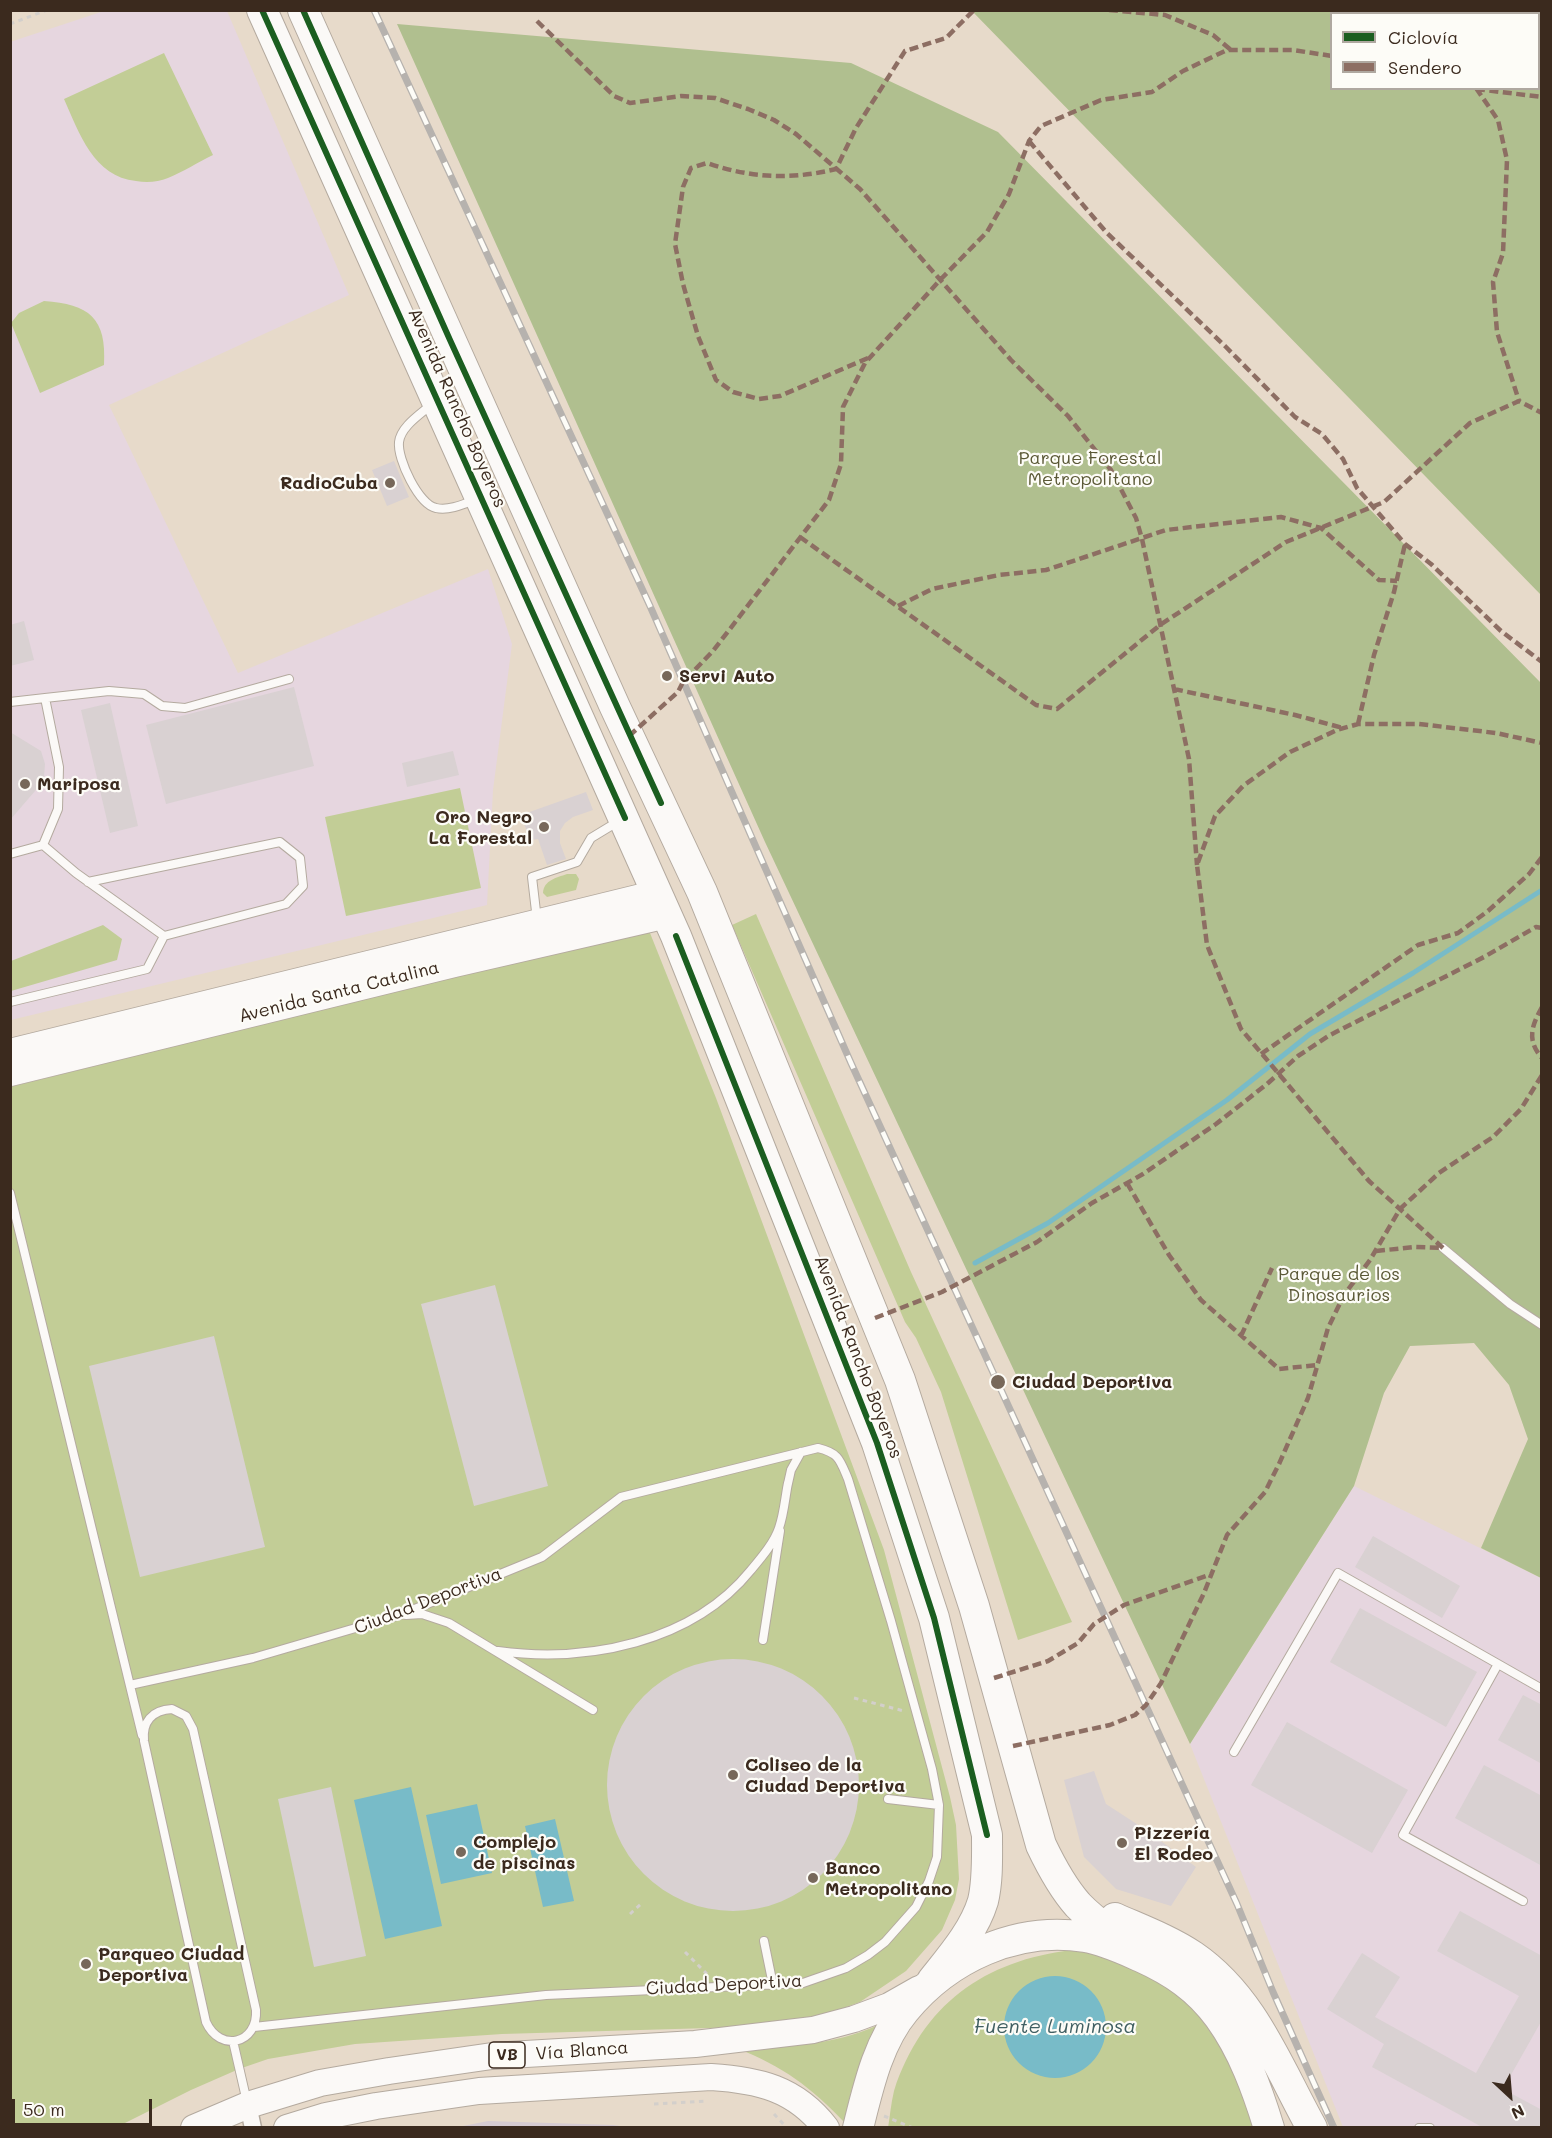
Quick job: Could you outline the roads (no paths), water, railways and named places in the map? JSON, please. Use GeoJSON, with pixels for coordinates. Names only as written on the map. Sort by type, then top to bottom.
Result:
{"type":"FeatureCollection","features":[{"type":"Feature","properties":{"kind":"highway","name":"Avenida Rancho Boyeros"},"geometry":{"type":"LineString","coordinates":[[262,10],[666,911],[877,1443],[934,1618],[987,1835],[987,1872],[982,1902],[967,1935],[932,1982]]}},
{"type":"Feature","properties":{"kind":"highway","name":"Avenida Rancho Boyeros"},"geometry":{"type":"LineString","coordinates":[[303,10],[454,351],[702,892],[900,1380],[974,1606],[1041,1845],[1055,1875]]}},
{"type":"Feature","properties":{"kind":"highway"},"geometry":{"type":"LineString","coordinates":[[661,803],[665,835],[677,875],[666,911],[701,907],[729,957]]}},
{"type":"Feature","properties":{"kind":"highway"},"geometry":{"type":"LineString","coordinates":[[1055,1875],[1077,1904],[1095,1920],[1192,1987],[1218,2016],[1269,2096],[1297,2127]]}},
{"type":"Feature","properties":{"kind":"highway"},"geometry":{"type":"LineString","coordinates":[[1055,1875],[1072,1894],[1086,1904],[1167,1941],[1194,1957],[1227,1986],[1250,2014],[1312,2127]]}},
{"type":"Feature","properties":{"kind":"highway"},"geometry":{"type":"LineString","coordinates":[[858,2127],[871,2079],[889,2035],[903,2011],[932,1982],[959,1962],[983,1949],[1006,1941],[1060,1934],[1086,1937],[1106,1943],[1169,1970]]}},
{"type":"Feature","properties":{"kind":"highway"},"geometry":{"type":"LineString","coordinates":[[1244,2060],[1269,2127]]}},
{"type":"Feature","properties":{"kind":"main road","name":"Avenida Santa Catalina"},"geometry":{"type":"LineString","coordinates":[[10,1052],[537,923],[666,911]]}},
{"type":"Feature","properties":{"kind":"main road","name":"Avenida Santa Catalina"},"geometry":{"type":"LineString","coordinates":[[10,1073],[666,911]]}},
{"type":"Feature","properties":{"kind":"main road","name":"Vía Blanca"},"geometry":{"type":"LineString","coordinates":[[194,2127],[250,2116],[320,2083],[492,2056],[695,2044],[813,2031],[889,2006],[932,1982]]}},
{"type":"Feature","properties":{"kind":"main road","name":"Vía Blanca"},"geometry":{"type":"LineString","coordinates":[[287,2127],[376,2106],[479,2091],[711,2077],[737,2078],[775,2087],[800,2102],[826,2127]]}},
{"type":"Feature","properties":{"kind":"lane"},"geometry":{"type":"LineString","coordinates":[[437,399],[407,426],[399,441],[401,458],[418,494],[430,507],[439,509],[453,507],[481,498]]}},
{"type":"Feature","properties":{"kind":"lane"},"geometry":{"type":"LineString","coordinates":[[10,702],[108,691],[144,694],[162,706],[185,708],[289,679]]}},
{"type":"Feature","properties":{"kind":"lane"},"geometry":{"type":"LineString","coordinates":[[43,845],[58,809],[59,767],[45,698]]}},
{"type":"Feature","properties":{"kind":"lane"},"geometry":{"type":"LineString","coordinates":[[537,923],[532,877],[578,862],[591,838],[625,818]]}},
{"type":"Feature","properties":{"kind":"lane"},"geometry":{"type":"LineString","coordinates":[[10,1002],[147,969],[164,936],[286,904],[303,886],[300,858],[280,842],[88,882]]}},
{"type":"Feature","properties":{"kind":"lane"},"geometry":{"type":"LineString","coordinates":[[10,854],[43,845]]}},
{"type":"Feature","properties":{"kind":"lane"},"geometry":{"type":"LineString","coordinates":[[43,845],[88,882],[164,936]]}},
{"type":"Feature","properties":{"kind":"lane"},"geometry":{"type":"LineString","coordinates":[[10,1193],[144,1741],[206,2022],[216,2037],[233,2041],[241,2039],[254,2027],[256,2010],[194,1729],[186,1716],[172,1709],[164,1710],[150,1717],[145,1724],[144,1741]]}},
{"type":"Feature","properties":{"kind":"lane"},"geometry":{"type":"LineString","coordinates":[[1443,1248],[1510,1304],[1542,1325]]}},
{"type":"Feature","properties":{"kind":"lane","name":"Ciudad Deportiva"},"geometry":{"type":"LineString","coordinates":[[130,1686],[275,1652],[400,1615],[542,1557],[621,1497],[818,1448],[832,1452],[848,1479],[891,1622],[932,1769],[939,1804],[936,1857],[929,1881],[916,1907],[885,1942],[846,1968],[803,1983],[546,1995],[254,2027]]}},
{"type":"Feature","properties":{"kind":"lane"},"geometry":{"type":"LineString","coordinates":[[498,1651],[554,1655],[611,1649],[669,1631],[712,1607],[744,1579],[761,1558],[779,1529],[791,1470],[801,1452]]}},
{"type":"Feature","properties":{"kind":"lane"},"geometry":{"type":"LineString","coordinates":[[763,1640],[788,1484]]}},
{"type":"Feature","properties":{"kind":"lane"},"geometry":{"type":"LineString","coordinates":[[1234,1752],[1338,1573],[1542,1689]]}},
{"type":"Feature","properties":{"kind":"lane"},"geometry":{"type":"LineString","coordinates":[[400,1615],[422,1614],[449,1623],[593,1710]]}},
{"type":"Feature","properties":{"kind":"lane"},"geometry":{"type":"LineString","coordinates":[[1498,1664],[1402,1835],[1523,1901]]}},
{"type":"Feature","properties":{"kind":"lane"},"geometry":{"type":"LineString","coordinates":[[888,1799],[939,1804]]}},
{"type":"Feature","properties":{"kind":"lane"},"geometry":{"type":"LineString","coordinates":[[764,1941],[773,1985]]}},
{"type":"Feature","properties":{"kind":"lane"},"geometry":{"type":"LineString","coordinates":[[233,2041],[250,2116]]}},
{"type":"Feature","properties":{"kind":"lane"},"geometry":{"type":"LineString","coordinates":[[1419,2127],[1430,2127]]}},
{"type":"Feature","properties":{"kind":"water"},"geometry":{"type":"Polygon","coordinates":[[[411,1787],[442,1926],[385,1939],[354,1800],[411,1787]]]}},
{"type":"Feature","properties":{"kind":"water"},"geometry":{"type":"Polygon","coordinates":[[[477,1804],[492,1873],[441,1884],[426,1815],[477,1804]]]}},
{"type":"Feature","properties":{"kind":"water"},"geometry":{"type":"Polygon","coordinates":[[[555,1819],[574,1901],[543,1907],[525,1826],[555,1819]]]}},
{"type":"Feature","properties":{"kind":"water","name":"Fuente Luminosa"},"geometry":{"type":"Polygon","coordinates":[[[1055,1976],[1074,1980],[1091,1991],[1102,2008],[1106,2027],[1102,2046],[1091,2063],[1074,2074],[1055,2078],[1036,2074],[1019,2063],[1008,2046],[1004,2027],[1008,2008],[1019,1991],[1036,1980],[1055,1976]]]}},
{"type":"Feature","properties":{"kind":"waterway"},"geometry":{"type":"LineString","coordinates":[[1473,10],[1485,12]]}},
{"type":"Feature","properties":{"kind":"waterway"},"geometry":{"type":"LineString","coordinates":[[975,1263],[1048,1223],[1227,1100],[1310,1034],[1413,973],[1542,890]]}},
{"type":"Feature","properties":{"kind":"railway"},"geometry":{"type":"LineString","coordinates":[[374,10],[650,606],[851,1063],[1237,1904],[1273,1992],[1334,2128]]}},
{"type":"Feature","properties":{"kind":"place","name":"RadioCuba"},"geometry":{"type":"Point","coordinates":[390,483]}},
{"type":"Feature","properties":{"kind":"place","name":"Servi Auto"},"geometry":{"type":"Point","coordinates":[667,676]}},
{"type":"Feature","properties":{"kind":"place","name":"Mariposa"},"geometry":{"type":"Point","coordinates":[25,784]}},
{"type":"Feature","properties":{"kind":"place","name":"Oro Negro La Forestal"},"geometry":{"type":"Point","coordinates":[544,827]}},
{"type":"Feature","properties":{"kind":"place","name":"Ciudad Deportiva"},"geometry":{"type":"Point","coordinates":[998,1382]}},
{"type":"Feature","properties":{"kind":"place","name":"Coliseo de la Ciudad Deportiva"},"geometry":{"type":"Point","coordinates":[733,1775]}},
{"type":"Feature","properties":{"kind":"place","name":"Pizzería El Rodeo"},"geometry":{"type":"Point","coordinates":[1122,1843]}},
{"type":"Feature","properties":{"kind":"place","name":"Complejo de piscinas"},"geometry":{"type":"Point","coordinates":[461,1852]}},
{"type":"Feature","properties":{"kind":"place","name":"Banco Metropolitano"},"geometry":{"type":"Point","coordinates":[813,1878]}},
{"type":"Feature","properties":{"kind":"place","name":"Parqueo Ciudad Deportiva"},"geometry":{"type":"Point","coordinates":[86,1964]}},
{"type":"Feature","properties":{"kind":"park label","name":"Parque Forestal Metropolitano"},"geometry":{"type":"Point","coordinates":[1090,468]}},
{"type":"Feature","properties":{"kind":"park label","name":"Parque de los Dinosaurios"},"geometry":{"type":"Point","coordinates":[1339,1284]}}]}
